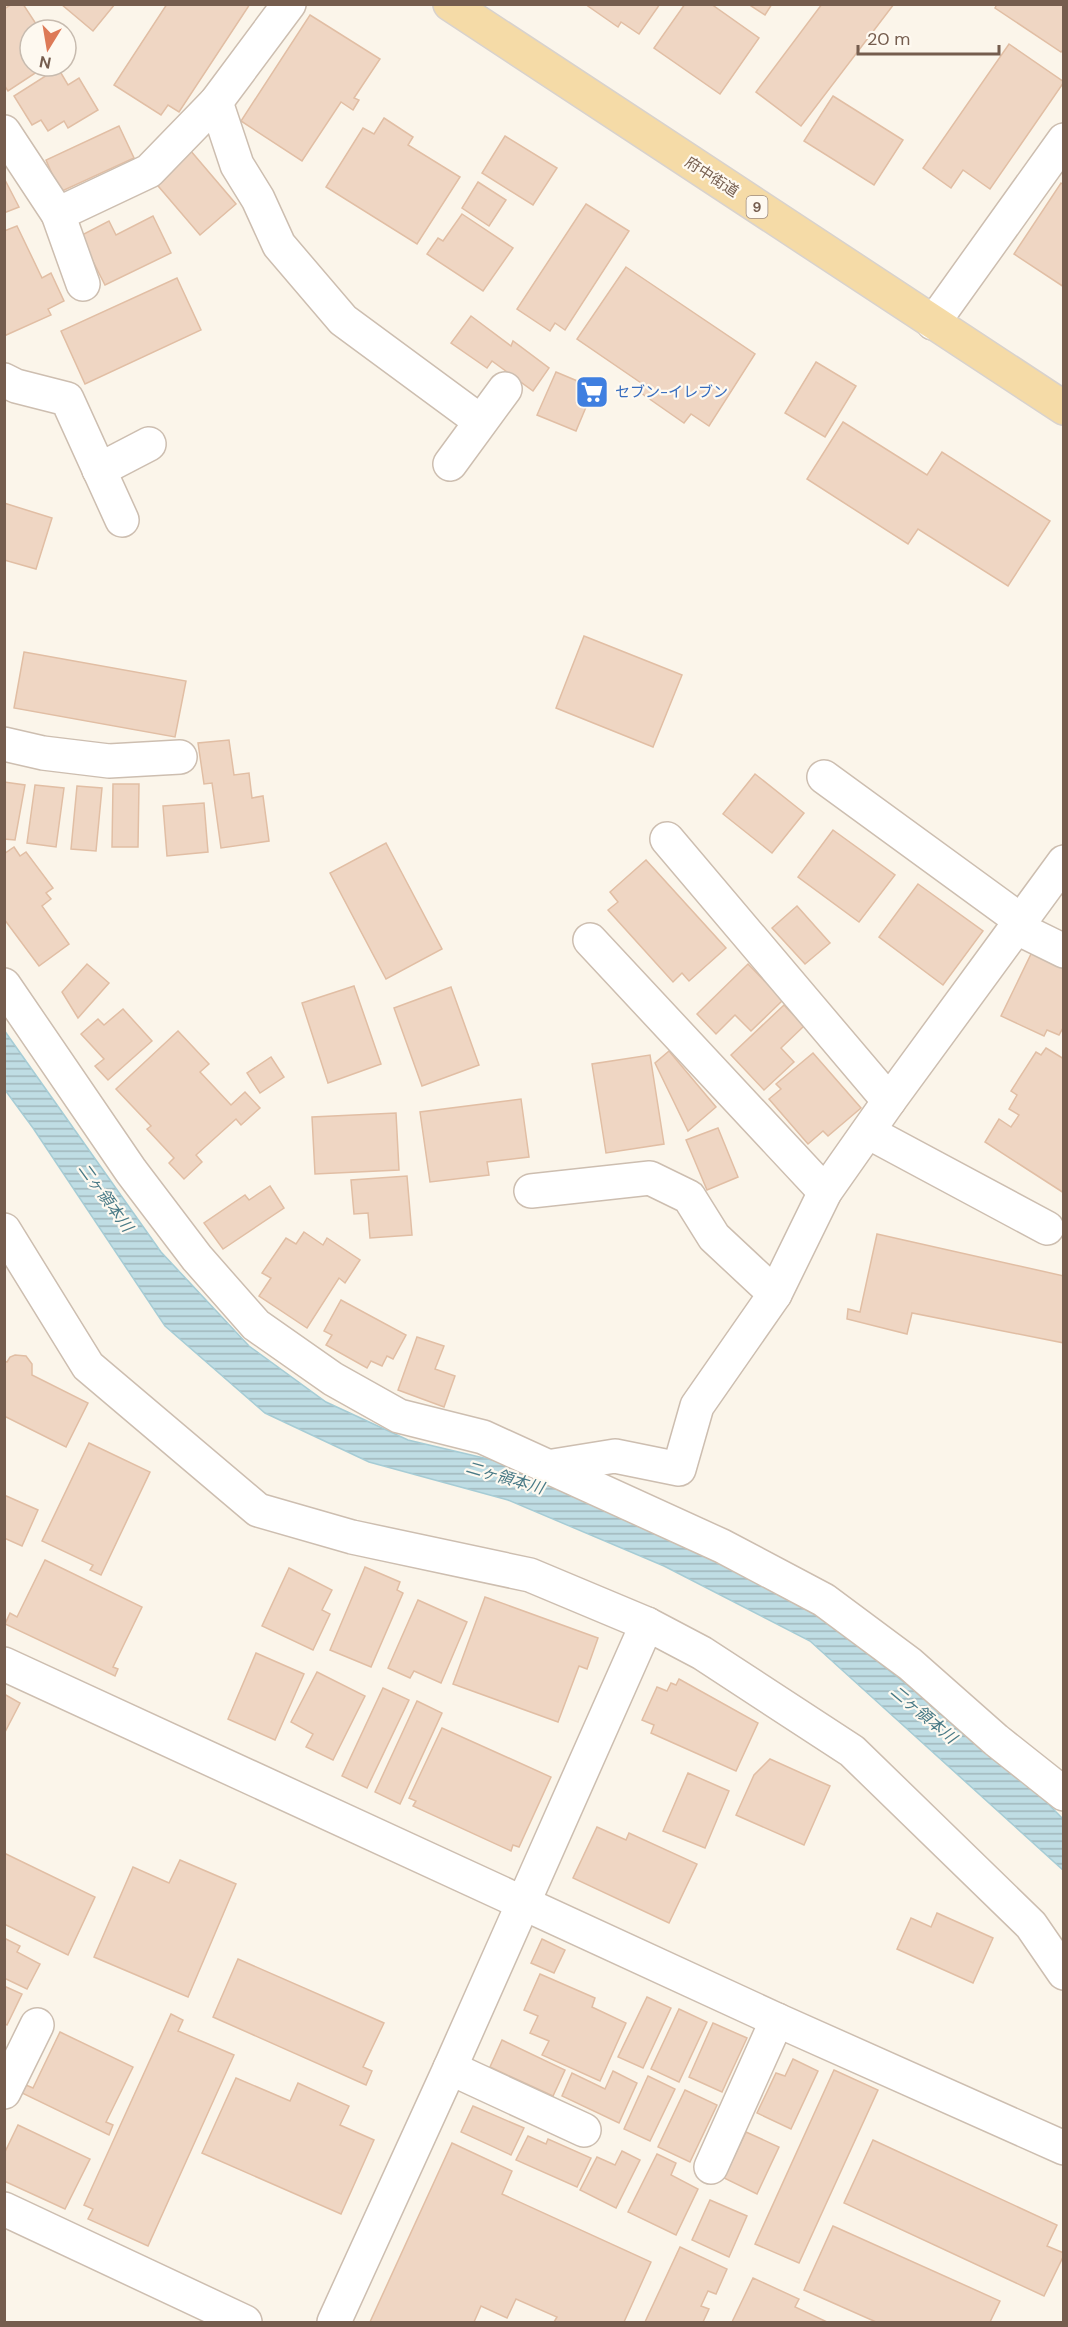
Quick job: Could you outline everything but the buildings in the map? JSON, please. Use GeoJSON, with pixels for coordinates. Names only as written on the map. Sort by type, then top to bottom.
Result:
{"type":"FeatureCollection","features":[{"type":"Feature","properties":{"kind":"main road","name":"府中街道"},"geometry":{"type":"LineString","coordinates":[[450,4],[1064,408]]}},
{"type":"Feature","properties":{"kind":"street"},"geometry":{"type":"LineString","coordinates":[[57,214],[149,171],[216,102],[289,4]]}},
{"type":"Feature","properties":{"kind":"street"},"geometry":{"type":"LineString","coordinates":[[216,102],[237,165],[258,199],[279,245],[343,320],[480,421]]}},
{"type":"Feature","properties":{"kind":"street"},"geometry":{"type":"LineString","coordinates":[[4,132],[57,214],[83,284]]}},
{"type":"Feature","properties":{"kind":"street"},"geometry":{"type":"LineString","coordinates":[[933,323],[1064,140]]}},
{"type":"Feature","properties":{"kind":"street"},"geometry":{"type":"LineString","coordinates":[[4,380],[16,386],[67,399],[122,520]]}},
{"type":"Feature","properties":{"kind":"street"},"geometry":{"type":"LineString","coordinates":[[450,464],[506,389]]}},
{"type":"Feature","properties":{"kind":"street"},"geometry":{"type":"LineString","coordinates":[[99,470],[149,444]]}},
{"type":"Feature","properties":{"kind":"street"},"geometry":{"type":"LineString","coordinates":[[4,744],[43,753],[109,761],[180,757]]}},
{"type":"Feature","properties":{"kind":"street"},"geometry":{"type":"LineString","coordinates":[[824,777],[1017,924],[1064,951]]}},
{"type":"Feature","properties":{"kind":"street"},"geometry":{"type":"LineString","coordinates":[[667,839],[889,1101]]}},
{"type":"Feature","properties":{"kind":"street"},"geometry":{"type":"LineString","coordinates":[[547,1467],[615,1456],[679,1469],[697,1406],[775,1294],[825,1192],[1064,862]]}},
{"type":"Feature","properties":{"kind":"street"},"geometry":{"type":"LineString","coordinates":[[590,940],[825,1192]]}},
{"type":"Feature","properties":{"kind":"street"},"geometry":{"type":"LineString","coordinates":[[4,985],[132,1171],[197,1258],[256,1325],[333,1379],[399,1416],[483,1437],[723,1546],[824,1600],[910,1664],[996,1740],[1064,1794]]}},
{"type":"Feature","properties":{"kind":"street"},"geometry":{"type":"LineString","coordinates":[[868,1132],[1047,1228]]}},
{"type":"Feature","properties":{"kind":"street"},"geometry":{"type":"LineString","coordinates":[[531,1191],[650,1178],[689,1197],[714,1237],[775,1294]]}},
{"type":"Feature","properties":{"kind":"street"},"geometry":{"type":"LineString","coordinates":[[4,1230],[88,1366],[258,1510],[352,1537],[530,1575],[647,1624],[702,1653],[852,1751],[1031,1924],[1064,1973]]}},
{"type":"Feature","properties":{"kind":"street"},"geometry":{"type":"LineString","coordinates":[[334,2322],[450,2068],[647,1624]]}},
{"type":"Feature","properties":{"kind":"street"},"geometry":{"type":"LineString","coordinates":[[4,1664],[777,2020],[1064,2148]]}},
{"type":"Feature","properties":{"kind":"street"},"geometry":{"type":"LineString","coordinates":[[711,2167],[777,2020]]}},
{"type":"Feature","properties":{"kind":"street"},"geometry":{"type":"LineString","coordinates":[[4,2092],[37,2025]]}},
{"type":"Feature","properties":{"kind":"street"},"geometry":{"type":"LineString","coordinates":[[450,2068],[584,2130]]}},
{"type":"Feature","properties":{"kind":"street"},"geometry":{"type":"LineString","coordinates":[[4,2210],[245,2322]]}},
{"type":"Feature","properties":{"kind":"water","name":"二ヶ領本川"},"geometry":{"type":"Polygon","coordinates":[[[4,1030],[161,1252],[249,1346],[326,1402],[408,1440],[509,1464],[572,1488],[814,1611],[1017,1772],[1063,1819],[1063,1870],[810,1641],[664,1566],[508,1500],[369,1462],[265,1413],[165,1326],[33,1128],[5,1090],[4,1030]]]}},
{"type":"Feature","properties":{"kind":"place","name":"セブン-イレブン"},"geometry":{"type":"Point","coordinates":[592,392]}}]}
